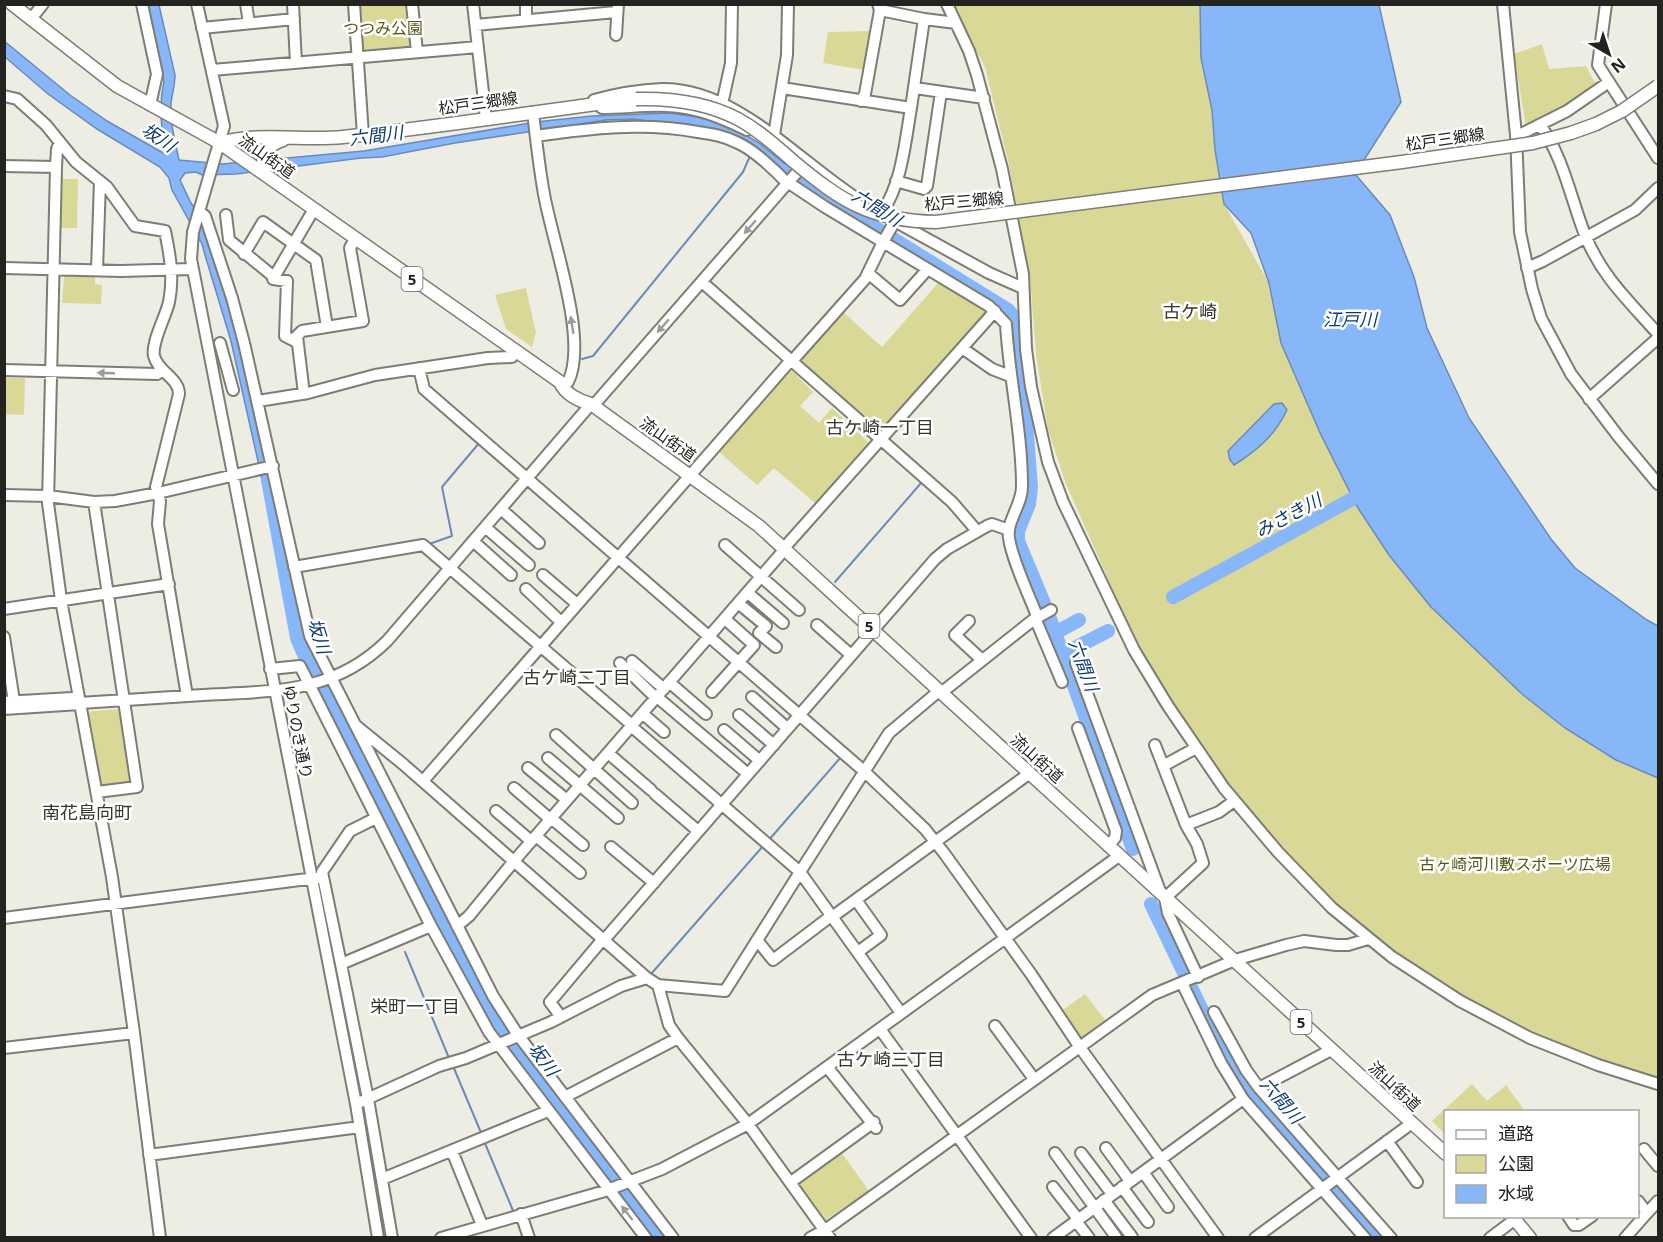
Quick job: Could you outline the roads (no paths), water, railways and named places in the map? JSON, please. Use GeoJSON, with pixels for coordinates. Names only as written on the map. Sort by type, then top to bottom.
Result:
{"type":"FeatureCollection","features":[{"type":"Feature","properties":{"kind":"main road","name":"流山街道"},"geometry":{"type":"LineString","coordinates":[[12,4],[117,86],[220,143],[516,351],[587,396],[592,405],[745,515],[785,548],[1444,1152]]}},
{"type":"Feature","properties":{"kind":"main road","name":"松戸三郷線"},"geometry":{"type":"LineString","coordinates":[[220,143],[245,139],[363,135],[533,115],[560,108],[636,99],[685,101],[719,110],[751,127],[842,199],[884,217],[936,222],[1390,164],[1533,143],[1558,138],[1596,124],[1622,111],[1659,86]]}},
{"type":"Feature","properties":{"kind":"main road"},"geometry":{"type":"LineString","coordinates":[[266,175],[263,160],[265,153],[271,146],[287,139]]}},
{"type":"Feature","properties":{"kind":"main road"},"geometry":{"type":"LineString","coordinates":[[1513,1218],[1530,1238]]}},
{"type":"Feature","properties":{"kind":"street"},"geometry":{"type":"LineString","coordinates":[[31,19],[43,4]]}},
{"type":"Feature","properties":{"kind":"street"},"geometry":{"type":"LineString","coordinates":[[142,4],[157,74],[154,107]]}},
{"type":"Feature","properties":{"kind":"street","name":"ゆりのき通り"},"geometry":{"type":"LineString","coordinates":[[197,4],[224,126],[193,232],[190,252],[192,268],[270,669],[317,878],[378,1238]]}},
{"type":"Feature","properties":{"kind":"street"},"geometry":{"type":"LineString","coordinates":[[246,4],[249,23]]}},
{"type":"Feature","properties":{"kind":"street"},"geometry":{"type":"LineString","coordinates":[[293,4],[297,63]]}},
{"type":"Feature","properties":{"kind":"street"},"geometry":{"type":"LineString","coordinates":[[354,4],[363,135]]}},
{"type":"Feature","properties":{"kind":"street"},"geometry":{"type":"LineString","coordinates":[[412,4],[417,52]]}},
{"type":"Feature","properties":{"kind":"street"},"geometry":{"type":"LineString","coordinates":[[473,4],[486,119]]}},
{"type":"Feature","properties":{"kind":"street"},"geometry":{"type":"LineString","coordinates":[[526,4],[526,21]]}},
{"type":"Feature","properties":{"kind":"street"},"geometry":{"type":"LineString","coordinates":[[723,137],[727,121],[731,63],[732,4]]}},
{"type":"Feature","properties":{"kind":"street"},"geometry":{"type":"LineString","coordinates":[[771,133],[787,55],[788,4]]}},
{"type":"Feature","properties":{"kind":"street"},"geometry":{"type":"LineString","coordinates":[[947,4],[969,51],[1002,169],[1023,274],[1026,349],[1034,406],[1048,462],[1060,496],[1134,650],[1196,748],[1234,801],[1332,908],[1392,957],[1438,988],[1514,1030],[1582,1059],[1659,1084]]}},
{"type":"Feature","properties":{"kind":"street"},"geometry":{"type":"LineString","coordinates":[[1503,4],[1516,135],[1520,232],[1536,304],[1545,328],[1571,374],[1646,471],[1659,484]]}},
{"type":"Feature","properties":{"kind":"street"},"geometry":{"type":"LineString","coordinates":[[1606,4],[1598,65],[1659,158]]}},
{"type":"Feature","properties":{"kind":"street"},"geometry":{"type":"LineString","coordinates":[[476,25],[526,21],[620,7],[616,35]]}},
{"type":"Feature","properties":{"kind":"street"},"geometry":{"type":"LineString","coordinates":[[861,100],[865,94],[879,7],[924,19],[956,23]]}},
{"type":"Feature","properties":{"kind":"street"},"geometry":{"type":"LineString","coordinates":[[202,28],[294,19]]}},
{"type":"Feature","properties":{"kind":"street"},"geometry":{"type":"LineString","coordinates":[[881,214],[889,202],[904,151],[924,19]]}},
{"type":"Feature","properties":{"kind":"street"},"geometry":{"type":"LineString","coordinates":[[212,70],[478,47]]}},
{"type":"Feature","properties":{"kind":"street"},"geometry":{"type":"LineString","coordinates":[[1516,135],[1566,111],[1609,82]]}},
{"type":"Feature","properties":{"kind":"street"},"geometry":{"type":"LineString","coordinates":[[782,88],[911,108]]}},
{"type":"Feature","properties":{"kind":"street"},"geometry":{"type":"LineString","coordinates":[[915,88],[984,98]]}},
{"type":"Feature","properties":{"kind":"street"},"geometry":{"type":"LineString","coordinates":[[560,108],[621,93],[663,89],[692,93],[727,106],[771,133],[803,166],[894,223],[989,273],[1023,288]]}},
{"type":"Feature","properties":{"kind":"street"},"geometry":{"type":"LineString","coordinates":[[896,182],[924,189],[927,186],[941,92]]}},
{"type":"Feature","properties":{"kind":"street"},"geometry":{"type":"LineString","coordinates":[[4,96],[17,99],[36,115],[76,162],[100,181],[117,199],[135,226],[141,229],[165,231],[171,270],[168,304],[154,349],[154,356],[163,370],[178,385],[179,394],[156,481],[160,501],[158,524],[187,696]]}},
{"type":"Feature","properties":{"kind":"street"},"geometry":{"type":"LineString","coordinates":[[560,108],[668,106],[705,112],[754,132],[771,133]]}},
{"type":"Feature","properties":{"kind":"street"},"geometry":{"type":"LineString","coordinates":[[533,115],[544,195],[573,331],[575,364],[564,382]]}},
{"type":"Feature","properties":{"kind":"street"},"geometry":{"type":"LineString","coordinates":[[1540,125],[1553,146],[1586,237],[1607,277],[1657,332],[1589,399]]}},
{"type":"Feature","properties":{"kind":"street"},"geometry":{"type":"LineString","coordinates":[[536,136],[585,128],[647,126],[684,129],[723,137],[739,143],[789,184],[995,311],[1006,324],[1023,491],[1009,530],[1010,544],[1062,682]]}},
{"type":"Feature","properties":{"kind":"street"},"geometry":{"type":"LineString","coordinates":[[60,142],[57,148],[56,167],[48,496],[61,600],[117,904],[160,1238]]}},
{"type":"Feature","properties":{"kind":"street"},"geometry":{"type":"LineString","coordinates":[[4,166],[56,167]]}},
{"type":"Feature","properties":{"kind":"street"},"geometry":{"type":"LineString","coordinates":[[4,637],[9,702],[124,700],[275,691],[310,686],[330,679],[359,664],[379,649],[803,166]]}},
{"type":"Feature","properties":{"kind":"street"},"geometry":{"type":"LineString","coordinates":[[97,270],[100,181]]}},
{"type":"Feature","properties":{"kind":"street"},"geometry":{"type":"LineString","coordinates":[[1527,268],[1635,210],[1659,188]]}},
{"type":"Feature","properties":{"kind":"street"},"geometry":{"type":"LineString","coordinates":[[274,278],[314,209]]}},
{"type":"Feature","properties":{"kind":"street"},"geometry":{"type":"LineString","coordinates":[[199,212],[205,216],[232,298],[258,401],[310,636],[493,996],[516,1036],[673,1238]]}},
{"type":"Feature","properties":{"kind":"street"},"geometry":{"type":"LineString","coordinates":[[226,215],[229,240],[274,278],[287,281],[285,336],[297,342]]}},
{"type":"Feature","properties":{"kind":"street"},"geometry":{"type":"LineString","coordinates":[[243,254],[263,222],[316,260],[327,327]]}},
{"type":"Feature","properties":{"kind":"street"},"geometry":{"type":"LineString","coordinates":[[423,781],[690,475],[866,279],[883,240],[894,223]]}},
{"type":"Feature","properties":{"kind":"street"},"geometry":{"type":"LineString","coordinates":[[304,394],[297,336],[302,331],[363,321],[350,248],[356,239]]}},
{"type":"Feature","properties":{"kind":"street"},"geometry":{"type":"LineString","coordinates":[[4,268],[97,270],[192,268]]}},
{"type":"Feature","properties":{"kind":"street"},"geometry":{"type":"LineString","coordinates":[[868,273],[900,300],[927,270]]}},
{"type":"Feature","properties":{"kind":"street"},"geometry":{"type":"LineString","coordinates":[[702,282],[952,502],[977,531]]}},
{"type":"Feature","properties":{"kind":"street"},"geometry":{"type":"LineString","coordinates":[[457,926],[469,916],[533,838],[785,548],[995,311]]}},
{"type":"Feature","properties":{"kind":"street"},"geometry":{"type":"LineString","coordinates":[[220,343],[233,390]]}},
{"type":"Feature","properties":{"kind":"street"},"geometry":{"type":"LineString","coordinates":[[962,348],[992,369],[1010,375]]}},
{"type":"Feature","properties":{"kind":"street"},"geometry":{"type":"LineString","coordinates":[[1007,350],[1026,349]]}},
{"type":"Feature","properties":{"kind":"street"},"geometry":{"type":"LineString","coordinates":[[258,401],[304,394],[375,375],[488,358],[512,357],[516,351]]}},
{"type":"Feature","properties":{"kind":"street"},"geometry":{"type":"LineString","coordinates":[[419,368],[424,389],[865,772],[935,841],[1218,1238]]}},
{"type":"Feature","properties":{"kind":"street"},"geometry":{"type":"LineString","coordinates":[[4,370],[157,374],[163,370]]}},
{"type":"Feature","properties":{"kind":"street"},"geometry":{"type":"LineString","coordinates":[[4,495],[48,496],[94,502],[115,501],[272,466]]}},
{"type":"Feature","properties":{"kind":"street"},"geometry":{"type":"LineString","coordinates":[[94,502],[137,787],[97,792]]}},
{"type":"Feature","properties":{"kind":"street"},"geometry":{"type":"LineString","coordinates":[[501,509],[539,543]]}},
{"type":"Feature","properties":{"kind":"street"},"geometry":{"type":"LineString","coordinates":[[561,1017],[550,1002],[935,559],[977,531],[992,524],[1009,530]]}},
{"type":"Feature","properties":{"kind":"street"},"geometry":{"type":"LineString","coordinates":[[485,527],[530,565]]}},
{"type":"Feature","properties":{"kind":"street"},"geometry":{"type":"LineString","coordinates":[[474,541],[511,575]]}},
{"type":"Feature","properties":{"kind":"street"},"geometry":{"type":"LineString","coordinates":[[294,567],[423,544],[800,872],[901,1013]]}},
{"type":"Feature","properties":{"kind":"street"},"geometry":{"type":"LineString","coordinates":[[725,545],[799,610]]}},
{"type":"Feature","properties":{"kind":"street"},"geometry":{"type":"LineString","coordinates":[[543,575],[577,604]]}},
{"type":"Feature","properties":{"kind":"street"},"geometry":{"type":"LineString","coordinates":[[4,609],[169,584]]}},
{"type":"Feature","properties":{"kind":"street"},"geometry":{"type":"LineString","coordinates":[[526,589],[561,622]]}},
{"type":"Feature","properties":{"kind":"street"},"geometry":{"type":"LineString","coordinates":[[748,593],[783,623]]}},
{"type":"Feature","properties":{"kind":"street"},"geometry":{"type":"LineString","coordinates":[[738,603],[766,626],[759,633],[776,647]]}},
{"type":"Feature","properties":{"kind":"street"},"geometry":{"type":"LineString","coordinates":[[353,724],[423,781],[647,978],[658,985],[725,991],[889,734],[1036,617],[1051,610]]}},
{"type":"Feature","properties":{"kind":"street"},"geometry":{"type":"LineString","coordinates":[[712,692],[754,645],[725,619]]}},
{"type":"Feature","properties":{"kind":"street"},"geometry":{"type":"LineString","coordinates":[[969,621],[956,635],[982,660]]}},
{"type":"Feature","properties":{"kind":"street"},"geometry":{"type":"LineString","coordinates":[[817,625],[850,655]]}},
{"type":"Feature","properties":{"kind":"street"},"geometry":{"type":"LineString","coordinates":[[632,661],[661,692],[748,774]]}},
{"type":"Feature","properties":{"kind":"street"},"geometry":{"type":"LineString","coordinates":[[620,663],[661,692],[706,714]]}},
{"type":"Feature","properties":{"kind":"street"},"geometry":{"type":"LineString","coordinates":[[270,669],[300,666],[431,926],[498,1044],[646,1238]]}},
{"type":"Feature","properties":{"kind":"street"},"geometry":{"type":"LineString","coordinates":[[1056,667],[1078,667],[1168,914],[1198,977]]}},
{"type":"Feature","properties":{"kind":"street"},"geometry":{"type":"LineString","coordinates":[[752,697],[787,728]]}},
{"type":"Feature","properties":{"kind":"street"},"geometry":{"type":"LineString","coordinates":[[4,709],[80,701]]}},
{"type":"Feature","properties":{"kind":"street"},"geometry":{"type":"LineString","coordinates":[[642,714],[664,732]]}},
{"type":"Feature","properties":{"kind":"street"},"geometry":{"type":"LineString","coordinates":[[740,715],[774,744]]}},
{"type":"Feature","properties":{"kind":"street"},"geometry":{"type":"LineString","coordinates":[[1078,728],[1116,831],[1115,838],[1108,846]]}},
{"type":"Feature","properties":{"kind":"street"},"geometry":{"type":"LineString","coordinates":[[724,730],[760,761]]}},
{"type":"Feature","properties":{"kind":"street"},"geometry":{"type":"LineString","coordinates":[[556,735],[632,802]]}},
{"type":"Feature","properties":{"kind":"street"},"geometry":{"type":"LineString","coordinates":[[1155,745],[1203,863],[1163,896]]}},
{"type":"Feature","properties":{"kind":"street"},"geometry":{"type":"LineString","coordinates":[[1163,766],[1196,748]]}},
{"type":"Feature","properties":{"kind":"street"},"geometry":{"type":"LineString","coordinates":[[608,753],[698,831]]}},
{"type":"Feature","properties":{"kind":"street"},"geometry":{"type":"LineString","coordinates":[[548,758],[618,818]]}},
{"type":"Feature","properties":{"kind":"street"},"geometry":{"type":"LineString","coordinates":[[528,768],[567,800]]}},
{"type":"Feature","properties":{"kind":"street"},"geometry":{"type":"LineString","coordinates":[[757,940],[773,960],[1030,773]]}},
{"type":"Feature","properties":{"kind":"street"},"geometry":{"type":"LineString","coordinates":[[514,788],[583,845]]}},
{"type":"Feature","properties":{"kind":"street"},"geometry":{"type":"LineString","coordinates":[[1186,825],[1219,812],[1234,801]]}},
{"type":"Feature","properties":{"kind":"street"},"geometry":{"type":"LineString","coordinates":[[496,811],[580,873]]}},
{"type":"Feature","properties":{"kind":"street"},"geometry":{"type":"LineString","coordinates":[[4,918],[317,878],[350,831],[375,818]]}},
{"type":"Feature","properties":{"kind":"street"},"geometry":{"type":"LineString","coordinates":[[611,847],[654,883]]}},
{"type":"Feature","properties":{"kind":"street"},"geometry":{"type":"LineString","coordinates":[[441,1238],[609,1188],[662,1169],[748,1124],[1119,856]]}},
{"type":"Feature","properties":{"kind":"street"},"geometry":{"type":"LineString","coordinates":[[317,878],[341,964],[368,1099],[392,1238]]}},
{"type":"Feature","properties":{"kind":"street"},"geometry":{"type":"LineString","coordinates":[[856,900],[881,935],[858,952]]}},
{"type":"Feature","properties":{"kind":"street"},"geometry":{"type":"LineString","coordinates":[[341,964],[431,926]]}},
{"type":"Feature","properties":{"kind":"street"},"geometry":{"type":"LineString","coordinates":[[810,1238],[828,1234],[956,1135],[1144,1000],[1235,960],[1263,951],[1304,941],[1336,945],[1354,944],[1368,939]]}},
{"type":"Feature","properties":{"kind":"street"},"geometry":{"type":"LineString","coordinates":[[356,1104],[439,1066],[452,1063],[561,1017],[621,986],[647,978]]}},
{"type":"Feature","properties":{"kind":"street"},"geometry":{"type":"LineString","coordinates":[[1182,983],[1221,1063],[1243,1099],[1365,1238]]}},
{"type":"Feature","properties":{"kind":"street"},"geometry":{"type":"LineString","coordinates":[[658,985],[669,1025],[748,1124],[828,1234]]}},
{"type":"Feature","properties":{"kind":"street"},"geometry":{"type":"LineString","coordinates":[[1214,1012],[1246,1070],[1259,1088],[1391,1238]]}},
{"type":"Feature","properties":{"kind":"street"},"geometry":{"type":"LineString","coordinates":[[995,1026],[1034,1079]]}},
{"type":"Feature","properties":{"kind":"street"},"geometry":{"type":"LineString","coordinates":[[880,1029],[1031,1238]]}},
{"type":"Feature","properties":{"kind":"street"},"geometry":{"type":"LineString","coordinates":[[4,1048],[134,1033]]}},
{"type":"Feature","properties":{"kind":"street"},"geometry":{"type":"LineString","coordinates":[[565,1097],[678,1038]]}},
{"type":"Feature","properties":{"kind":"street"},"geometry":{"type":"LineString","coordinates":[[1259,1088],[1331,1050]]}},
{"type":"Feature","properties":{"kind":"street"},"geometry":{"type":"LineString","coordinates":[[791,1182],[874,1124],[827,1067]]}},
{"type":"Feature","properties":{"kind":"street"},"geometry":{"type":"LineString","coordinates":[[1053,1238],[1243,1099]]}},
{"type":"Feature","properties":{"kind":"street"},"geometry":{"type":"LineString","coordinates":[[382,1179],[548,1111]]}},
{"type":"Feature","properties":{"kind":"street"},"geometry":{"type":"LineString","coordinates":[[1255,1238],[1412,1123]]}},
{"type":"Feature","properties":{"kind":"street"},"geometry":{"type":"LineString","coordinates":[[149,1155],[360,1127]]}},
{"type":"Feature","properties":{"kind":"street"},"geometry":{"type":"LineString","coordinates":[[1387,1142],[1417,1182]]}},
{"type":"Feature","properties":{"kind":"street"},"geometry":{"type":"LineString","coordinates":[[1106,1148],[1148,1222]]}},
{"type":"Feature","properties":{"kind":"street"},"geometry":{"type":"LineString","coordinates":[[1644,1149],[1659,1166]]}},
{"type":"Feature","properties":{"kind":"street"},"geometry":{"type":"LineString","coordinates":[[452,1151],[482,1225]]}},
{"type":"Feature","properties":{"kind":"street"},"geometry":{"type":"LineString","coordinates":[[1054,1153],[1116,1237]]}},
{"type":"Feature","properties":{"kind":"street"},"geometry":{"type":"LineString","coordinates":[[1081,1153],[1132,1237]]}},
{"type":"Feature","properties":{"kind":"street"},"geometry":{"type":"LineString","coordinates":[[1143,1172],[1168,1207]]}},
{"type":"Feature","properties":{"kind":"street"},"geometry":{"type":"LineString","coordinates":[[1053,1187],[1089,1238]]}},
{"type":"Feature","properties":{"kind":"street"},"geometry":{"type":"LineString","coordinates":[[1625,1238],[1659,1201]]}},
{"type":"Feature","properties":{"kind":"street"},"geometry":{"type":"LineString","coordinates":[[1639,1202],[1647,1213]]}},
{"type":"Feature","properties":{"kind":"street"},"geometry":{"type":"LineString","coordinates":[[517,1216],[530,1238]]}},
{"type":"Feature","properties":{"kind":"street"},"geometry":{"type":"LineString","coordinates":[[1490,1238],[1513,1218]]}},
{"type":"Feature","properties":{"kind":"street"},"geometry":{"type":"LineString","coordinates":[[1569,1218],[1574,1225],[1579,1226],[1589,1218]]}},
{"type":"Feature","properties":{"kind":"water"},"geometry":{"type":"Polygon","coordinates":[[[148,5],[159,5],[175,75],[171,110],[179,160],[222,164],[364,151],[536,122],[592,116],[670,113],[710,119],[736,129],[759,143],[804,179],[800,184],[770,160],[707,128],[632,119],[606,120],[455,143],[382,157],[236,174],[185,173],[180,180],[191,203],[206,223],[222,276],[277,495],[266,497],[231,341],[202,244],[172,190],[169,178],[160,167],[97,129],[48,94],[5,57],[4,41],[70,95],[107,121],[165,154],[161,109],[164,81],[148,5]]]}},
{"type":"Feature","properties":{"kind":"water","name":"江戸川"},"geometry":{"type":"Polygon","coordinates":[[[1200,5],[1379,5],[1401,102],[1355,174],[1390,215],[1414,277],[1427,328],[1469,418],[1551,539],[1575,568],[1658,626],[1658,778],[1616,760],[1565,728],[1522,694],[1431,607],[1389,555],[1358,508],[1321,435],[1281,343],[1269,283],[1251,233],[1224,204],[1215,150],[1212,110],[1201,58],[1200,5]]]}},
{"type":"Feature","properties":{"kind":"water"},"geometry":{"type":"Polygon","coordinates":[[[1282,403],[1287,410],[1277,427],[1258,448],[1234,465],[1228,451],[1274,404],[1282,403]]]}},
{"type":"Feature","properties":{"kind":"waterway"},"geometry":{"type":"LineString","coordinates":[[582,359],[593,356],[743,172],[750,156]]}},
{"type":"Feature","properties":{"kind":"waterway","name":"六間川"},"geometry":{"type":"LineString","coordinates":[[788,171],[832,201],[1008,310],[1013,316],[1025,409],[1031,487],[1029,504],[1018,531],[1018,541],[1046,608],[1133,849]]}},
{"type":"Feature","properties":{"kind":"waterway"},"geometry":{"type":"LineString","coordinates":[[429,544],[452,536],[442,487],[480,442]]}},
{"type":"Feature","properties":{"kind":"waterway","name":"坂川"},"geometry":{"type":"LineString","coordinates":[[268,480],[297,638],[472,982],[515,1052],[659,1238]]}},
{"type":"Feature","properties":{"kind":"waterway"},"geometry":{"type":"LineString","coordinates":[[835,582],[922,482]]}},
{"type":"Feature","properties":{"kind":"waterway","name":"みさき川"},"geometry":{"type":"LineString","coordinates":[[1173,597],[1367,491]]}},
{"type":"Feature","properties":{"kind":"waterway"},"geometry":{"type":"LineString","coordinates":[[1055,633],[1079,620]]}},
{"type":"Feature","properties":{"kind":"waterway","name":"みさき川"},"geometry":{"type":"LineString","coordinates":[[1063,654],[1108,631]]}},
{"type":"Feature","properties":{"kind":"waterway"},"geometry":{"type":"LineString","coordinates":[[768,841],[841,757]]}},
{"type":"Feature","properties":{"kind":"waterway","name":"坂川"},"geometry":{"type":"LineString","coordinates":[[379,818],[386,813]]}},
{"type":"Feature","properties":{"kind":"waterway"},"geometry":{"type":"LineString","coordinates":[[327,874],[354,835],[360,831]]}},
{"type":"Feature","properties":{"kind":"waterway"},"geometry":{"type":"LineString","coordinates":[[651,974],[764,845]]}},
{"type":"Feature","properties":{"kind":"waterway","name":"六間川"},"geometry":{"type":"LineString","coordinates":[[1151,904],[1211,1029],[1248,1090],[1378,1238]]}},
{"type":"Feature","properties":{"kind":"waterway"},"geometry":{"type":"LineString","coordinates":[[405,952],[449,1058]]}},
{"type":"Feature","properties":{"kind":"waterway"},"geometry":{"type":"LineString","coordinates":[[453,1066],[482,1135]]}},
{"type":"Feature","properties":{"kind":"waterway"},"geometry":{"type":"LineString","coordinates":[[484,1141],[514,1213]]}},
{"type":"Feature","properties":{"kind":"waterway"},"geometry":{"type":"LineString","coordinates":[[517,1221],[523,1235]]}},
{"type":"Feature","properties":{"kind":"district","name":"古ケ崎"},"geometry":{"type":"Point","coordinates":[1190,311]}},
{"type":"Feature","properties":{"kind":"district","name":"古ケ崎一丁目"},"geometry":{"type":"Point","coordinates":[880,427]}},
{"type":"Feature","properties":{"kind":"district","name":"古ケ崎二丁目"},"geometry":{"type":"Point","coordinates":[577,677]}},
{"type":"Feature","properties":{"kind":"district","name":"南花島向町"},"geometry":{"type":"Point","coordinates":[87,812]}},
{"type":"Feature","properties":{"kind":"district","name":"栄町一丁目"},"geometry":{"type":"Point","coordinates":[415,1006]}},
{"type":"Feature","properties":{"kind":"district","name":"古ケ崎三丁目"},"geometry":{"type":"Point","coordinates":[891,1059]}},
{"type":"Feature","properties":{"kind":"park label","name":"つつみ公園"},"geometry":{"type":"Point","coordinates":[383,28]}},
{"type":"Feature","properties":{"kind":"park label","name":"古ヶ崎河川敷スポーツ広場"},"geometry":{"type":"Point","coordinates":[1515,864]}}]}
